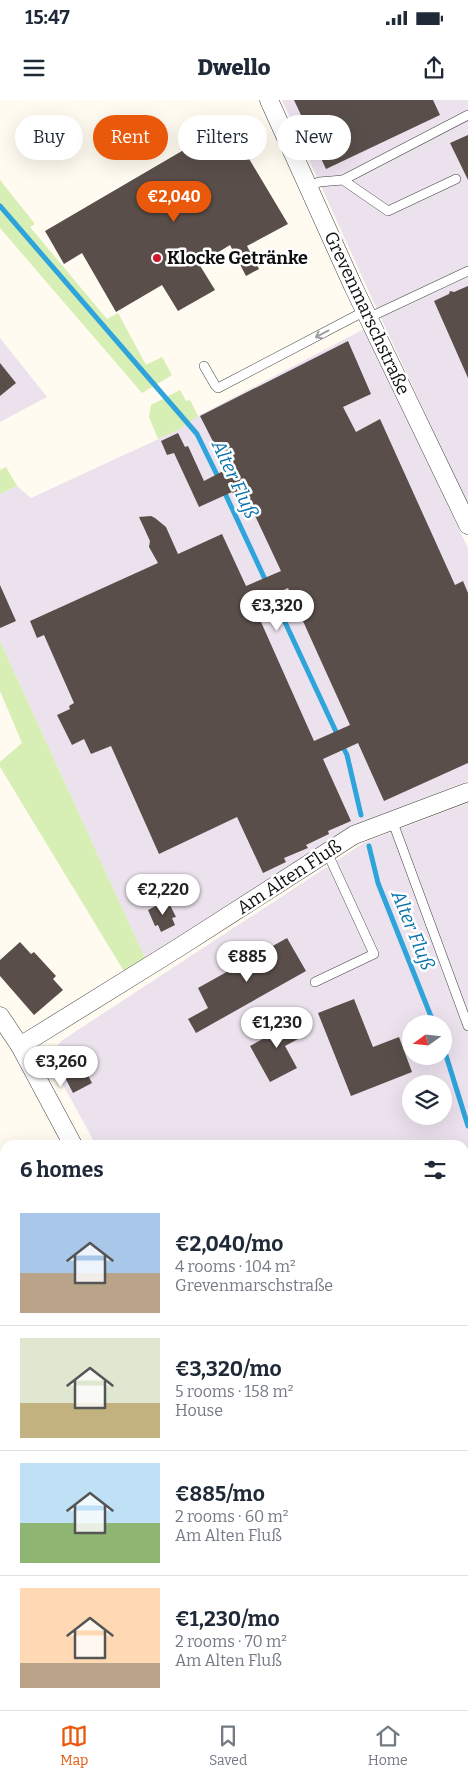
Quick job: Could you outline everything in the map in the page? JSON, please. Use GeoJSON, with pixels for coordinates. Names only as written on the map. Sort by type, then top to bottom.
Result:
{"type":"FeatureCollection","features":[{"type":"Feature","properties":{"kind":"street","name":"Grevenmarschstraße"},"geometry":{"type":"LineString","coordinates":[[269,100],[308,188],[468,525]]}},
{"type":"Feature","properties":{"kind":"street","name":"Am Alten Fluß"},"geometry":{"type":"LineString","coordinates":[[20,1046],[178,948],[354,834],[468,792]]}},
{"type":"Feature","properties":{"kind":"street"},"geometry":{"type":"LineString","coordinates":[[0,1016],[5,1034],[20,1046],[70,1140]]}},
{"type":"Feature","properties":{"kind":"lane"},"geometry":{"type":"LineString","coordinates":[[308,188],[319,182],[343,180],[468,115]]}},
{"type":"Feature","properties":{"kind":"lane"},"geometry":{"type":"LineString","coordinates":[[343,180],[388,211],[456,179]]}},
{"type":"Feature","properties":{"kind":"lane"},"geometry":{"type":"LineString","coordinates":[[204,366],[218,388],[367,314],[468,271]]}},
{"type":"Feature","properties":{"kind":"lane"},"geometry":{"type":"LineString","coordinates":[[392,820],[468,1026]]}},
{"type":"Feature","properties":{"kind":"lane"},"geometry":{"type":"LineString","coordinates":[[315,982],[374,954],[328,852]]}},
{"type":"Feature","properties":{"kind":"shaded area"},"geometry":{"type":"Polygon","coordinates":[[[282,100],[468,100],[468,506],[309,160],[351,160],[351,115],[289,115],[282,100]]]}},
{"type":"Feature","properties":{"kind":"shaded area"},"geometry":{"type":"Polygon","coordinates":[[[364,329],[468,548],[468,781],[354,826],[145,958],[0,641],[0,494],[17,486],[31,498],[178,430],[198,416],[364,329]]]}},
{"type":"Feature","properties":{"kind":"shaded area"},"geometry":{"type":"Polygon","coordinates":[[[0,338],[47,397],[0,422],[0,338]]]}},
{"type":"Feature","properties":{"kind":"shaded area"},"geometry":{"type":"Polygon","coordinates":[[[468,803],[468,1140],[93,1140],[56,1072],[51,1056],[61,1041],[365,842],[468,803]]]}},
{"type":"Feature","properties":{"kind":"green space"},"geometry":{"type":"Polygon","coordinates":[[[0,180],[35,224],[30,227],[107,319],[118,313],[146,365],[162,357],[172,375],[142,393],[0,228],[0,180]]]}},
{"type":"Feature","properties":{"kind":"green space"},"geometry":{"type":"Polygon","coordinates":[[[180,390],[186,401],[190,400],[198,416],[178,430],[158,439],[149,417],[151,405],[180,390]]]}},
{"type":"Feature","properties":{"kind":"green space"},"geometry":{"type":"Polygon","coordinates":[[[6,467],[17,486],[0,494],[0,470],[6,467]]]}},
{"type":"Feature","properties":{"kind":"green space"},"geometry":{"type":"Polygon","coordinates":[[[0,641],[145,958],[125,973],[0,767],[0,762],[22,743],[0,691],[0,641]]]}},
{"type":"Feature","properties":{"kind":"building"},"geometry":{"type":"Polygon","coordinates":[[[294,100],[433,100],[440,115],[351,157],[351,115],[301,115],[294,100]]]}},
{"type":"Feature","properties":{"kind":"building"},"geometry":{"type":"Polygon","coordinates":[[[468,135],[468,180],[450,143],[468,135]]]}},
{"type":"Feature","properties":{"kind":"building"},"geometry":{"type":"Polygon","coordinates":[[[178,153],[178,160],[250,160],[288,224],[247,246],[259,269],[246,276],[230,245],[199,264],[215,290],[178,311],[162,285],[116,312],[82,253],[64,264],[45,231],[178,153]]]}},
{"type":"Feature","properties":{"kind":"building"},"geometry":{"type":"Polygon","coordinates":[[[322,160],[345,160],[326,169],[322,160]]]}},
{"type":"Feature","properties":{"kind":"building"},"geometry":{"type":"Polygon","coordinates":[[[468,286],[468,378],[434,301],[449,294],[450,291],[454,292],[468,286]]]}},
{"type":"Feature","properties":{"kind":"building"},"geometry":{"type":"Polygon","coordinates":[[[348,341],[371,394],[343,407],[356,432],[380,419],[455,585],[463,581],[468,593],[468,763],[384,801],[358,743],[323,759],[351,821],[328,831],[329,834],[306,845],[308,848],[284,858],[286,862],[263,873],[237,817],[159,854],[111,746],[91,754],[84,739],[72,745],[57,715],[70,709],[69,706],[74,703],[44,635],[37,638],[30,621],[158,563],[149,547],[150,541],[139,517],[151,516],[166,527],[178,554],[222,534],[246,586],[281,571],[243,490],[234,495],[232,492],[199,507],[174,453],[167,455],[161,441],[178,433],[185,447],[188,446],[204,481],[227,469],[200,416],[348,341]],[[288,588],[253,604],[314,741],[350,725],[288,588]]]}},
{"type":"Feature","properties":{"kind":"building"},"geometry":{"type":"Polygon","coordinates":[[[0,363],[16,383],[0,396],[0,363]]]}},
{"type":"Feature","properties":{"kind":"building"},"geometry":{"type":"Polygon","coordinates":[[[0,585],[16,621],[0,628],[0,585]]]}},
{"type":"Feature","properties":{"kind":"building"},"geometry":{"type":"Polygon","coordinates":[[[168,901],[176,917],[172,918],[175,925],[161,932],[158,925],[155,926],[148,910],[168,901]]]}},
{"type":"Feature","properties":{"kind":"building"},"geometry":{"type":"Polygon","coordinates":[[[287,938],[306,971],[196,1033],[188,1019],[208,1008],[198,988],[287,938]]]}},
{"type":"Feature","properties":{"kind":"building"},"geometry":{"type":"Polygon","coordinates":[[[20,942],[31,954],[34,952],[56,976],[53,979],[63,990],[34,1015],[0,976],[0,960],[20,942]]]}},
{"type":"Feature","properties":{"kind":"building"},"geometry":{"type":"Polygon","coordinates":[[[354,999],[373,1047],[399,1037],[402,1045],[402,1065],[409,1065],[412,1072],[351,1096],[318,1013],[354,999]]]}},
{"type":"Feature","properties":{"kind":"building"},"geometry":{"type":"Polygon","coordinates":[[[286,1012],[300,1038],[285,1046],[297,1068],[270,1082],[250,1046],[277,1031],[271,1020],[286,1012]]]}},
{"type":"Feature","properties":{"kind":"building"},"geometry":{"type":"Polygon","coordinates":[[[79,1058],[92,1083],[73,1093],[60,1068],[79,1058]]]}},
{"type":"Feature","properties":{"kind":"waterway","name":"Alter Fluß"},"geometry":{"type":"LineString","coordinates":[[0,206],[197,434],[219,479]]}},
{"type":"Feature","properties":{"kind":"waterway","name":"Alter Fluß"},"geometry":{"type":"LineString","coordinates":[[223,489],[338,736]]}},
{"type":"Feature","properties":{"kind":"waterway","name":"Alter Fluß"},"geometry":{"type":"LineString","coordinates":[[341,743],[347,755],[361,815]]}},
{"type":"Feature","properties":{"kind":"waterway","name":"Alter Fluß"},"geometry":{"type":"LineString","coordinates":[[369,846],[378,883],[430,1015]]}},
{"type":"Feature","properties":{"kind":"waterway","name":"Alter Fluß"},"geometry":{"type":"LineString","coordinates":[[449,1065],[468,1126]]}},
{"type":"Feature","properties":{"kind":"place","name":"Klocke Getränke"},"geometry":{"type":"Point","coordinates":[157,258]}}]}
